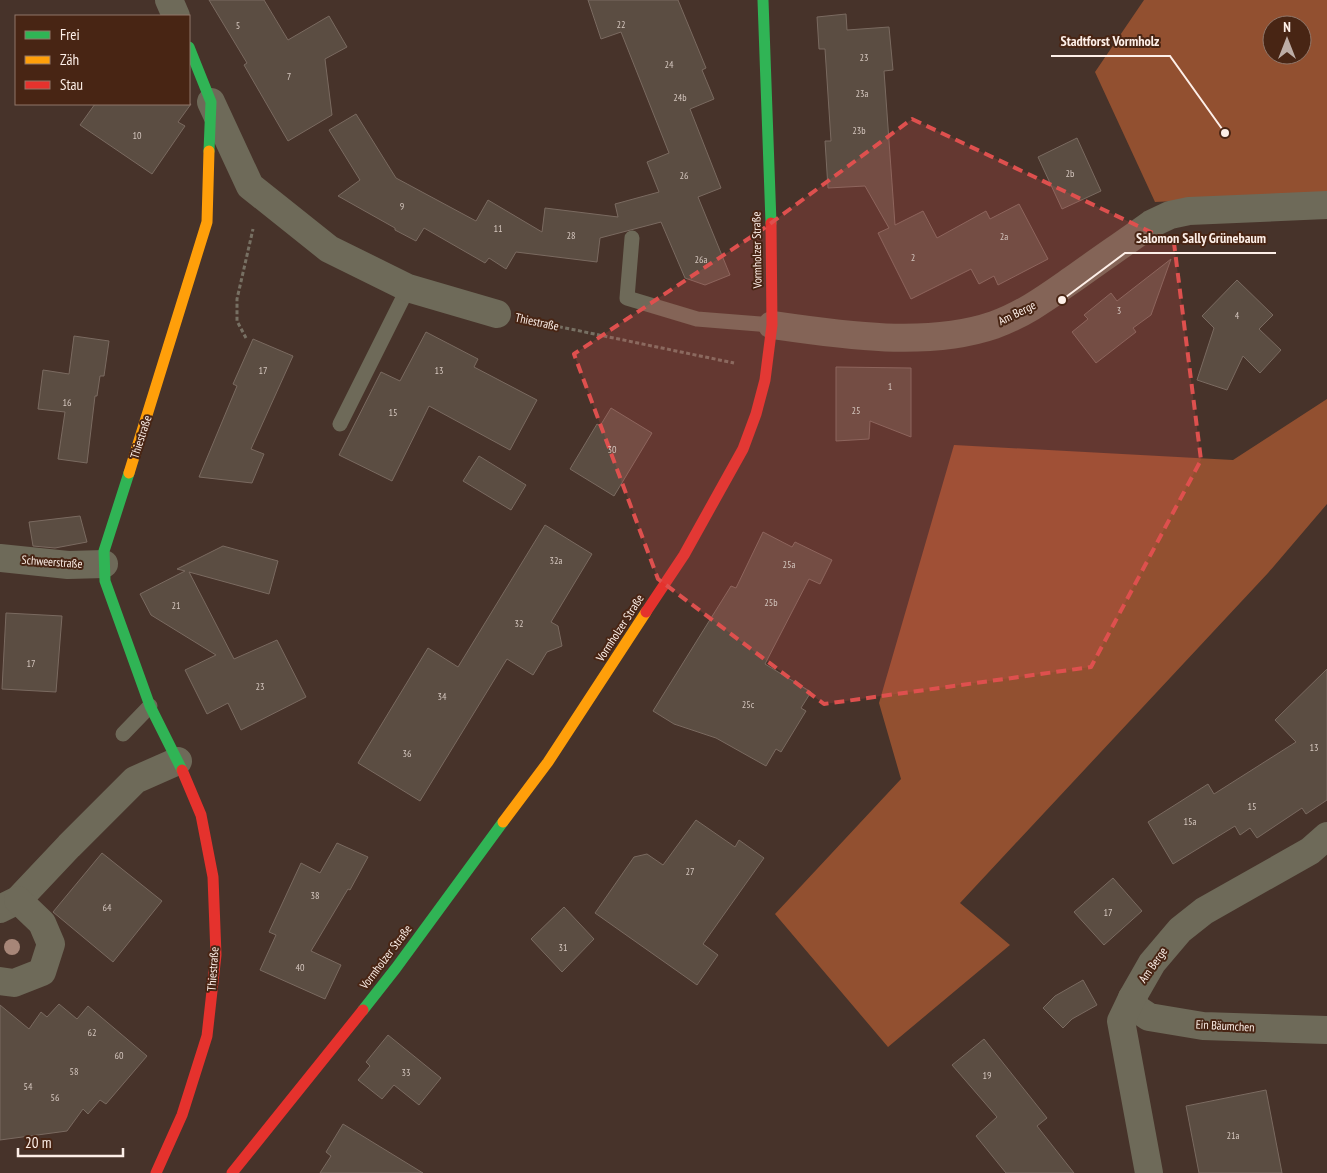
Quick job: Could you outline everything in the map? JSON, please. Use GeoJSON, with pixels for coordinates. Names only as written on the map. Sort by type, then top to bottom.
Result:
{"type":"FeatureCollection","features":[{"type":"Feature","properties":{"kind":"main road","name":"Vormholzer Straße"},"geometry":{"type":"LineString","coordinates":[[232,1173],[396,968],[548,762],[694,538],[743,449],[756,414],[765,380],[772,324],[770,169],[763,0]]}},
{"type":"Feature","properties":{"kind":"main road","name":"Thiestraße"},"geometry":{"type":"LineString","coordinates":[[156,1173],[182,1115],[207,1036],[216,955],[213,877],[202,815],[178,761],[150,706],[104,581],[104,551],[207,222],[211,102],[190,50]]}},
{"type":"Feature","properties":{"kind":"street"},"geometry":{"type":"LineString","coordinates":[[169,0],[176,15]]}},
{"type":"Feature","properties":{"kind":"street","name":"Thiestraße"},"geometry":{"type":"LineString","coordinates":[[211,102],[250,186],[329,249],[408,288],[497,314]]}},
{"type":"Feature","properties":{"kind":"street","name":"Am Berge"},"geometry":{"type":"LineString","coordinates":[[772,324],[817,332],[882,337],[951,336],[995,324],[1037,304],[1151,224],[1170,215],[1189,211],[1327,205]]}},
{"type":"Feature","properties":{"kind":"street","name":"Schweerstraße"},"geometry":{"type":"LineString","coordinates":[[0,558],[68,565],[104,564]]}},
{"type":"Feature","properties":{"kind":"street"},"geometry":{"type":"LineString","coordinates":[[0,981],[14,983],[42,972],[51,944],[42,923],[9,905],[135,780],[178,761]]}},
{"type":"Feature","properties":{"kind":"street","name":"Am Berge"},"geometry":{"type":"LineString","coordinates":[[1126,1010],[1152,963],[1180,930],[1204,911],[1310,851],[1327,836]]}},
{"type":"Feature","properties":{"kind":"street","name":"Ein Bäumchen"},"geometry":{"type":"LineString","coordinates":[[1126,1010],[1137,1009],[1149,1017],[1203,1026],[1327,1030]]}},
{"type":"Feature","properties":{"kind":"street"},"geometry":{"type":"LineString","coordinates":[[1126,1010],[1150,1173]]}},
{"type":"Feature","properties":{"kind":"lane"},"geometry":{"type":"LineString","coordinates":[[632,238],[627,298],[697,319],[772,324]]}},
{"type":"Feature","properties":{"kind":"lane"},"geometry":{"type":"LineString","coordinates":[[340,424],[408,288]]}},
{"type":"Feature","properties":{"kind":"lane"},"geometry":{"type":"LineString","coordinates":[[123,734],[150,706]]}},
{"type":"Feature","properties":{"kind":"path"},"geometry":{"type":"LineString","coordinates":[[246,338],[237,321],[238,299],[253,228],[250,186]]}},
{"type":"Feature","properties":{"kind":"path","name":"Thiestraße"},"geometry":{"type":"LineString","coordinates":[[497,314],[766,370]]}},
{"type":"Feature","properties":{"kind":"highlighted area"},"geometry":{"type":"Polygon","coordinates":[[[912,119],[1174,243],[1201,460],[1091,667],[824,704],[658,579],[574,354],[763,229],[912,119]]]}},
{"type":"Feature","properties":{"kind":"shaded area"},"geometry":{"type":"Polygon","coordinates":[[[1144,0],[1327,0],[1327,194],[1155,202],[1095,72],[1144,0]]]}},
{"type":"Feature","properties":{"kind":"shaded area"},"geometry":{"type":"Polygon","coordinates":[[[1327,399],[1327,504],[1268,573],[960,903],[1010,945],[888,1047],[775,914],[901,779],[879,703],[954,445],[1233,460],[1327,399]]]}},
{"type":"Feature","properties":{"kind":"building"},"geometry":{"type":"Polygon","coordinates":[[[209,0],[264,0],[288,40],[329,16],[347,47],[325,59],[332,115],[288,141],[244,65],[247,63],[209,0]]]}},
{"type":"Feature","properties":{"kind":"building"},"geometry":{"type":"Polygon","coordinates":[[[588,0],[678,0],[706,68],[702,70],[714,99],[690,109],[721,188],[698,197],[730,275],[705,285],[685,278],[661,222],[600,238],[597,262],[516,252],[506,269],[489,258],[485,263],[424,228],[416,241],[338,196],[360,180],[329,130],[356,114],[396,178],[476,221],[488,200],[542,232],[545,208],[618,217],[615,204],[659,192],[647,162],[669,153],[621,32],[601,39],[588,0]]]}},
{"type":"Feature","properties":{"kind":"building"},"geometry":{"type":"Polygon","coordinates":[[[846,14],[847,30],[889,27],[893,70],[884,71],[895,225],[923,211],[937,238],[986,211],[990,219],[1019,204],[1048,259],[998,285],[994,276],[979,284],[971,269],[911,299],[878,233],[889,228],[865,186],[828,188],[825,141],[831,141],[825,49],[819,49],[817,17],[846,14]]]}},
{"type":"Feature","properties":{"kind":"building"},"geometry":{"type":"Polygon","coordinates":[[[191,104],[178,122],[185,126],[152,174],[80,125],[94,105],[191,104]]]}},
{"type":"Feature","properties":{"kind":"building"},"geometry":{"type":"Polygon","coordinates":[[[1077,138],[1101,191],[1062,209],[1038,157],[1077,138]]]}},
{"type":"Feature","properties":{"kind":"building"},"geometry":{"type":"Polygon","coordinates":[[[1171,259],[1151,315],[1133,328],[1136,332],[1096,363],[1072,332],[1088,319],[1084,315],[1111,293],[1117,301],[1171,259]]]}},
{"type":"Feature","properties":{"kind":"building"},"geometry":{"type":"Polygon","coordinates":[[[1237,280],[1273,315],[1259,329],[1281,350],[1260,373],[1243,356],[1227,390],[1197,380],[1214,328],[1202,316],[1237,280]]]}},
{"type":"Feature","properties":{"kind":"building"},"geometry":{"type":"Polygon","coordinates":[[[426,332],[478,359],[474,367],[537,400],[510,450],[429,406],[392,481],[339,455],[381,372],[400,381],[426,332]]]}},
{"type":"Feature","properties":{"kind":"building"},"geometry":{"type":"Polygon","coordinates":[[[74,336],[109,341],[104,376],[100,376],[97,396],[95,396],[87,463],[58,459],[65,412],[38,409],[43,370],[69,374],[74,336]]]}},
{"type":"Feature","properties":{"kind":"building"},"geometry":{"type":"Polygon","coordinates":[[[253,339],[293,356],[251,449],[264,454],[252,483],[199,477],[237,386],[233,384],[253,339]]]}},
{"type":"Feature","properties":{"kind":"building"},"geometry":{"type":"Polygon","coordinates":[[[836,367],[911,368],[911,437],[870,421],[869,439],[836,441],[836,367]]]}},
{"type":"Feature","properties":{"kind":"building"},"geometry":{"type":"Polygon","coordinates":[[[611,408],[652,433],[614,496],[570,469],[597,424],[600,426],[611,408]]]}},
{"type":"Feature","properties":{"kind":"building"},"geometry":{"type":"Polygon","coordinates":[[[479,456],[526,485],[511,510],[463,481],[479,456]]]}},
{"type":"Feature","properties":{"kind":"building"},"geometry":{"type":"Polygon","coordinates":[[[80,516],[87,542],[55,548],[33,546],[29,522],[80,516]]]}},
{"type":"Feature","properties":{"kind":"building"},"geometry":{"type":"Polygon","coordinates":[[[545,525],[592,554],[551,622],[558,626],[562,646],[547,652],[533,675],[507,659],[420,801],[358,763],[428,648],[458,667],[545,525]]]}},
{"type":"Feature","properties":{"kind":"building"},"geometry":{"type":"Polygon","coordinates":[[[763,532],[792,547],[795,542],[832,560],[820,584],[809,579],[765,664],[811,692],[801,708],[806,711],[781,752],[776,749],[766,766],[716,738],[674,724],[653,711],[731,586],[736,588],[763,532]]]}},
{"type":"Feature","properties":{"kind":"building"},"geometry":{"type":"Polygon","coordinates":[[[223,546],[278,561],[269,594],[189,572],[234,659],[277,640],[306,697],[241,730],[228,703],[207,714],[185,670],[216,655],[151,615],[140,594],[185,571],[177,569],[223,546]]]}},
{"type":"Feature","properties":{"kind":"building"},"geometry":{"type":"Polygon","coordinates":[[[6,613],[62,616],[56,692],[2,689],[6,613]]]}},
{"type":"Feature","properties":{"kind":"building"},"geometry":{"type":"Polygon","coordinates":[[[1327,669],[1327,800],[1306,814],[1302,808],[1257,838],[1250,828],[1240,835],[1235,826],[1173,864],[1148,822],[1208,784],[1214,794],[1296,742],[1275,720],[1327,669]]]}},
{"type":"Feature","properties":{"kind":"building"},"geometry":{"type":"Polygon","coordinates":[[[696,820],[735,847],[739,840],[764,858],[703,944],[718,955],[697,985],[595,913],[634,857],[647,854],[663,865],[696,820]]]}},
{"type":"Feature","properties":{"kind":"building"},"geometry":{"type":"Polygon","coordinates":[[[337,843],[368,857],[350,890],[348,889],[311,951],[341,965],[325,999],[260,970],[276,935],[269,932],[301,863],[320,873],[337,843]]]}},
{"type":"Feature","properties":{"kind":"building"},"geometry":{"type":"Polygon","coordinates":[[[102,853],[162,901],[113,962],[53,912],[102,853]]]}},
{"type":"Feature","properties":{"kind":"building"},"geometry":{"type":"Polygon","coordinates":[[[1113,878],[1142,911],[1104,945],[1074,912],[1113,878]]]}},
{"type":"Feature","properties":{"kind":"building"},"geometry":{"type":"Polygon","coordinates":[[[564,907],[594,939],[562,972],[531,939],[564,907]]]}},
{"type":"Feature","properties":{"kind":"building"},"geometry":{"type":"Polygon","coordinates":[[[1083,980],[1097,1005],[1072,1019],[1063,1028],[1043,1008],[1055,996],[1083,980]]]}},
{"type":"Feature","properties":{"kind":"building"},"geometry":{"type":"Polygon","coordinates":[[[59,1004],[77,1019],[88,1006],[147,1056],[106,1104],[100,1100],[88,1114],[83,1109],[67,1131],[0,1140],[0,1005],[29,1029],[41,1012],[47,1017],[59,1004]]]}},
{"type":"Feature","properties":{"kind":"building"},"geometry":{"type":"Polygon","coordinates":[[[388,1035],[441,1078],[419,1105],[394,1085],[382,1099],[358,1080],[370,1066],[366,1062],[388,1035]]]}},
{"type":"Feature","properties":{"kind":"building"},"geometry":{"type":"Polygon","coordinates":[[[984,1039],[1047,1118],[1037,1126],[1074,1173],[1006,1173],[976,1136],[997,1117],[952,1065],[984,1039]]]}},
{"type":"Feature","properties":{"kind":"building"},"geometry":{"type":"Polygon","coordinates":[[[1266,1090],[1282,1173],[1199,1173],[1186,1106],[1266,1090]]]}},
{"type":"Feature","properties":{"kind":"building"},"geometry":{"type":"Polygon","coordinates":[[[343,1124],[423,1173],[320,1173],[331,1156],[326,1152],[343,1124]]]}},
{"type":"Feature","properties":{"kind":"traffic: fast"},"geometry":{"type":"LineString","coordinates":[[763,0],[771,223]]}},
{"type":"Feature","properties":{"kind":"traffic: fast"},"geometry":{"type":"LineString","coordinates":[[190,50],[211,102],[209,151]]}},
{"type":"Feature","properties":{"kind":"traffic: fast"},"geometry":{"type":"LineString","coordinates":[[129,473],[104,551],[105,581],[150,706],[182,770]]}},
{"type":"Feature","properties":{"kind":"traffic: fast"},"geometry":{"type":"LineString","coordinates":[[363,1010],[503,822]]}},
{"type":"Feature","properties":{"kind":"traffic: slow"},"geometry":{"type":"LineString","coordinates":[[129,473],[207,222],[209,151]]}},
{"type":"Feature","properties":{"kind":"traffic: slow"},"geometry":{"type":"LineString","coordinates":[[503,822],[548,762],[646,612]]}},
{"type":"Feature","properties":{"kind":"traffic: jam"},"geometry":{"type":"LineString","coordinates":[[646,612],[684,555],[743,449],[756,414],[765,380],[772,325],[771,223]]}},
{"type":"Feature","properties":{"kind":"traffic: jam"},"geometry":{"type":"LineString","coordinates":[[156,1173],[182,1115],[207,1036],[216,955],[213,877],[201,815],[182,770]]}},
{"type":"Feature","properties":{"kind":"traffic: jam"},"geometry":{"type":"LineString","coordinates":[[232,1173],[363,1010]]}},
{"type":"Feature","properties":{"kind":"place","name":"Stadtforst Vormholz"},"geometry":{"type":"Point","coordinates":[1225,133]}},
{"type":"Feature","properties":{"kind":"place","name":"Salomon Sally Grünebaum"},"geometry":{"type":"Point","coordinates":[1062,300]}}]}
